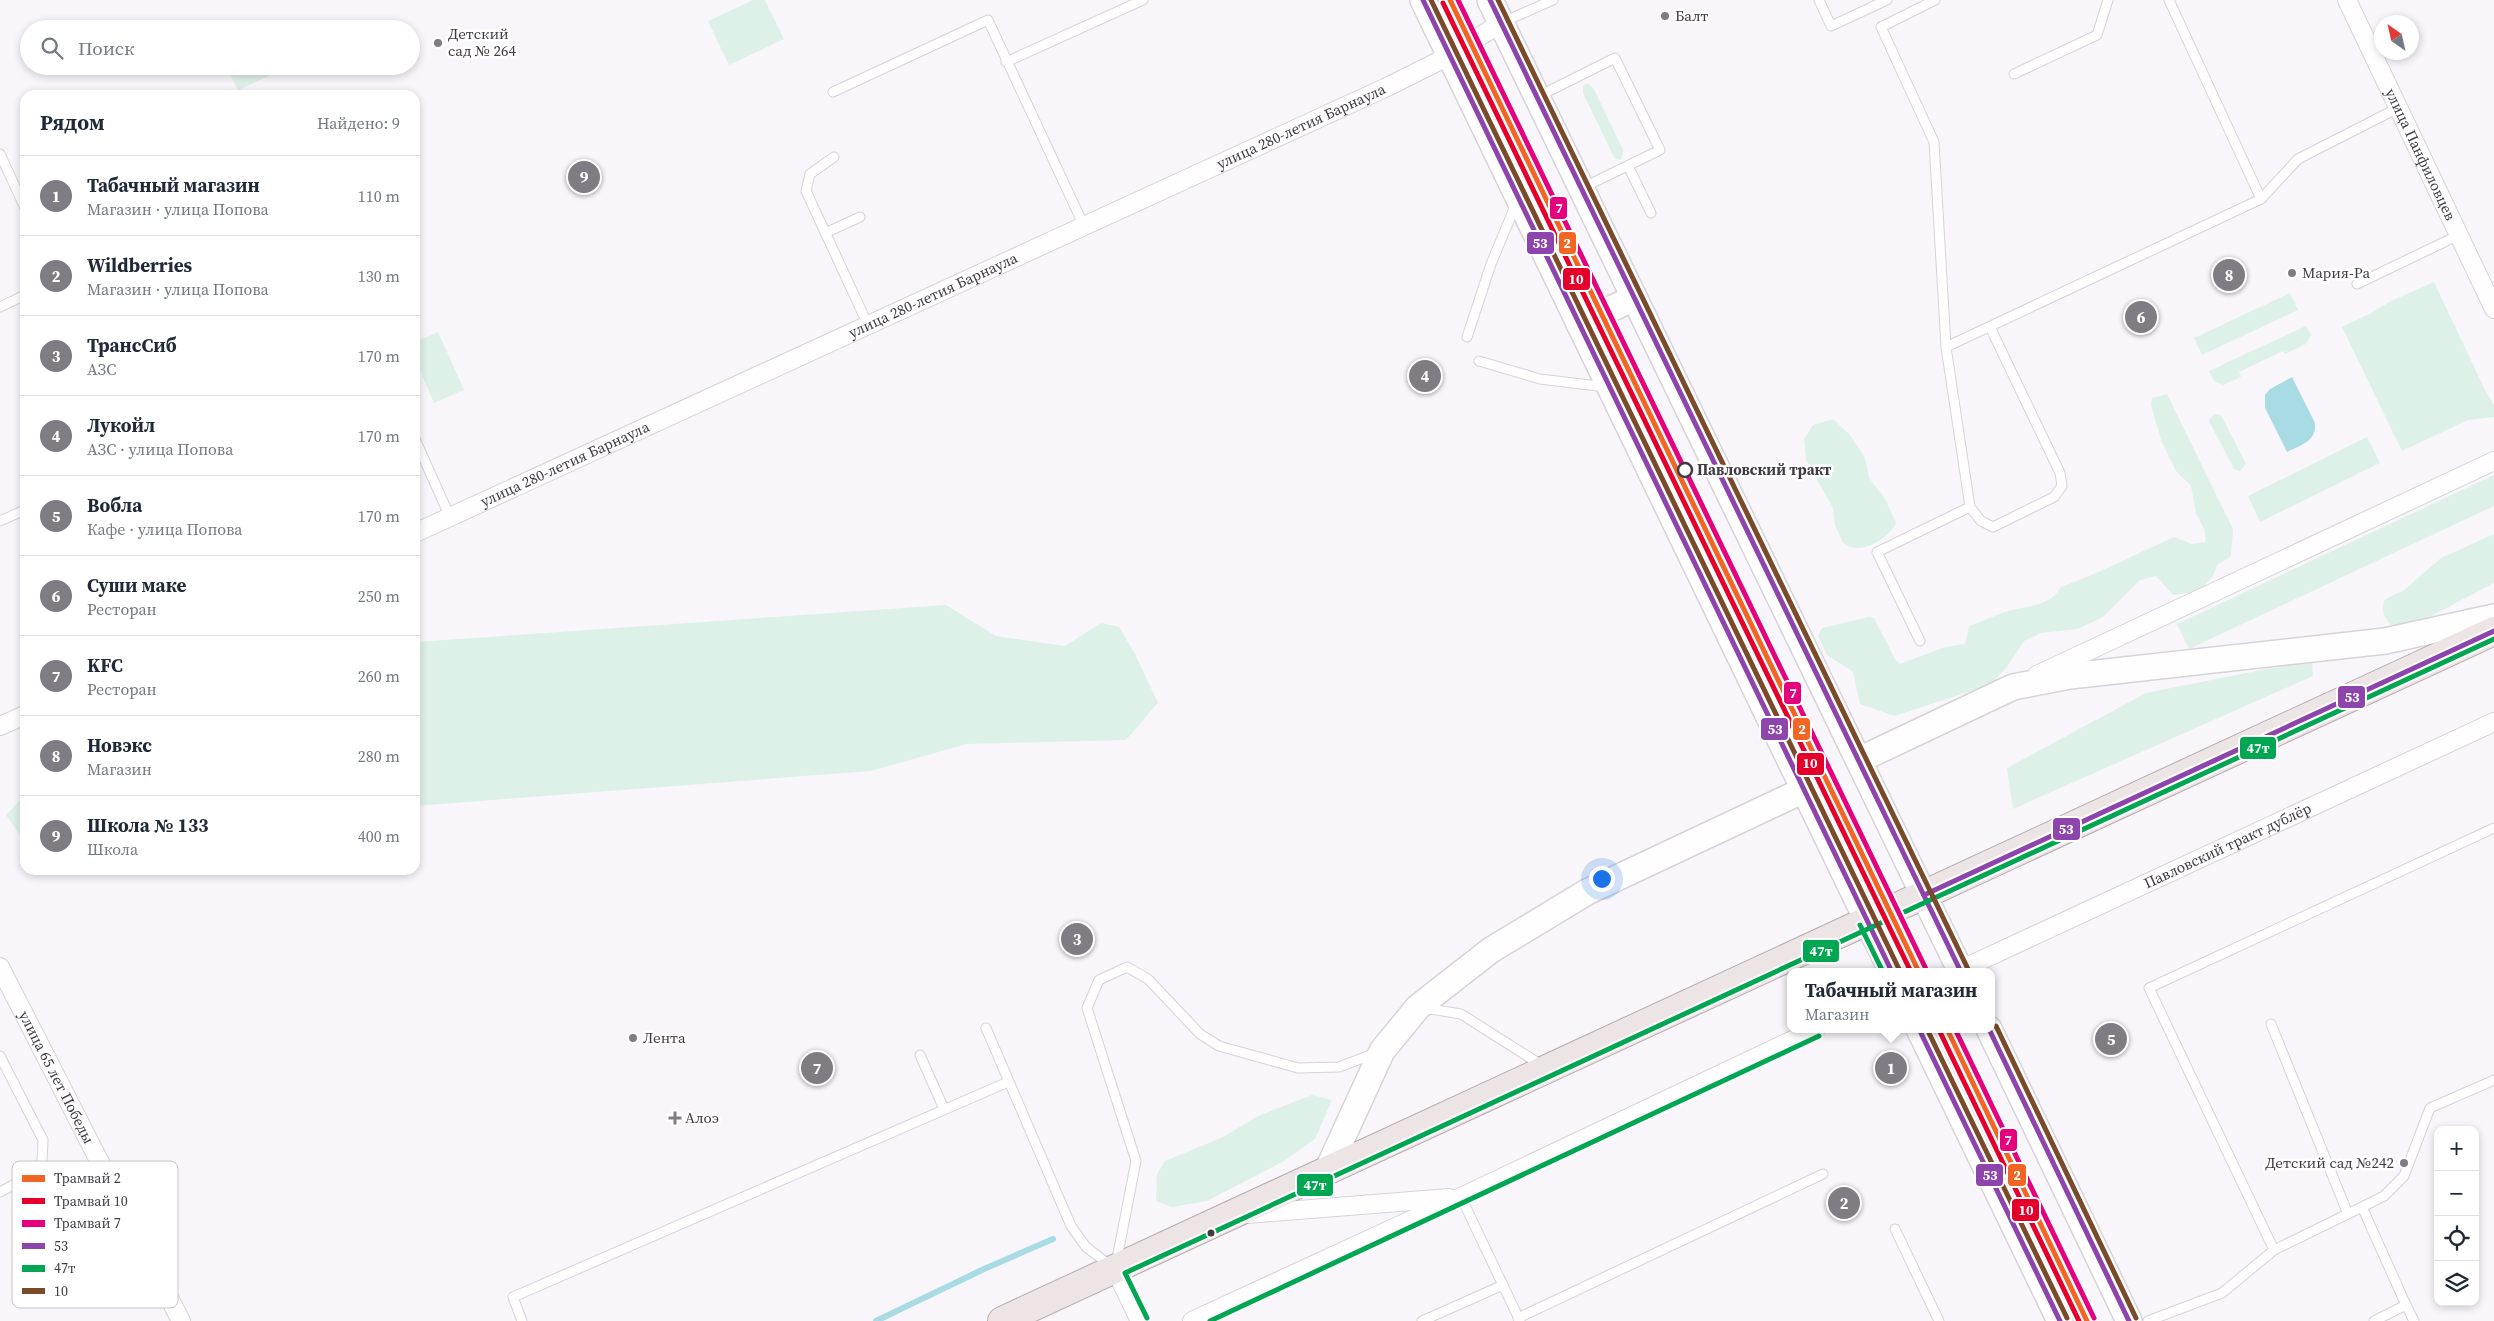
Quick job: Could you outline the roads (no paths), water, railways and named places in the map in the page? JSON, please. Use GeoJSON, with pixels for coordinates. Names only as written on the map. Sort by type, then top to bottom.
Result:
{"type":"FeatureCollection","features":[{"type":"Feature","properties":{"kind":"main road"},"geometry":{"type":"LineString","coordinates":[[1423,0],[1890,968]]}},
{"type":"Feature","properties":{"kind":"main road"},"geometry":{"type":"LineString","coordinates":[[1490,0],[1959,968]]}},
{"type":"Feature","properties":{"kind":"main road"},"geometry":{"type":"LineString","coordinates":[[1579,324],[1634,298]]}},
{"type":"Feature","properties":{"kind":"main road"},"geometry":{"type":"LineString","coordinates":[[1859,760],[2013,687],[2070,676],[2385,641],[2494,617]]}},
{"type":"Feature","properties":{"kind":"main road"},"geometry":{"type":"LineString","coordinates":[[1002,1321],[2494,631]]}},
{"type":"Feature","properties":{"kind":"main road"},"geometry":{"type":"LineString","coordinates":[[1327,1171],[1382,1051],[1418,1007],[1491,950],[1587,892],[1804,790]]}},
{"type":"Feature","properties":{"kind":"main road"},"geometry":{"type":"LineString","coordinates":[[1921,1033],[2060,1321]]}},
{"type":"Feature","properties":{"kind":"main road"},"geometry":{"type":"LineString","coordinates":[[1991,1033],[2129,1321]]}},
{"type":"Feature","properties":{"kind":"street","name":"улица Панфиловцев"},"geometry":{"type":"LineString","coordinates":[[2347,0],[2494,309]]}},
{"type":"Feature","properties":{"kind":"street","name":"улица 280-летия Барнаула"},"geometry":{"type":"LineString","coordinates":[[420,531],[1386,87],[1449,56],[1501,23]]}},
{"type":"Feature","properties":{"kind":"street"},"geometry":{"type":"LineString","coordinates":[[2013,687],[2494,461]]}},
{"type":"Feature","properties":{"kind":"street"},"geometry":{"type":"LineString","coordinates":[[0,726],[20,717]]}},
{"type":"Feature","properties":{"kind":"street","name":"Павловский тракт дублёр"},"geometry":{"type":"LineString","coordinates":[[1966,968],[2494,722]]}},
{"type":"Feature","properties":{"kind":"street","name":"улица 65 лет Победы"},"geometry":{"type":"LineString","coordinates":[[0,967],[99,1161]]}},
{"type":"Feature","properties":{"kind":"street"},"geometry":{"type":"LineString","coordinates":[[1192,1321],[1462,1197],[1808,1033]]}},
{"type":"Feature","properties":{"kind":"street"},"geometry":{"type":"LineString","coordinates":[[1230,1215],[1462,1197]]}},
{"type":"Feature","properties":{"kind":"street"},"geometry":{"type":"LineString","coordinates":[[1115,1269],[1140,1321]]}},
{"type":"Feature","properties":{"kind":"street","name":"улица 65 лет Победы"},"geometry":{"type":"LineString","coordinates":[[174,1308],[181,1321]]}},
{"type":"Feature","properties":{"kind":"lane"},"geometry":{"type":"LineString","coordinates":[[1006,62],[1143,0]]}},
{"type":"Feature","properties":{"kind":"lane"},"geometry":{"type":"LineString","coordinates":[[1501,23],[1553,0]]}},
{"type":"Feature","properties":{"kind":"lane"},"geometry":{"type":"LineString","coordinates":[[1819,0],[1831,26],[1887,0]]}},
{"type":"Feature","properties":{"kind":"lane"},"geometry":{"type":"LineString","coordinates":[[1935,0],[1881,27],[1934,142],[1946,347],[1970,507],[1981,521],[1993,527],[2054,497],[2062,486],[2060,473],[1990,327]]}},
{"type":"Feature","properties":{"kind":"lane"},"geometry":{"type":"LineString","coordinates":[[2014,74],[2097,35],[2108,0]]}},
{"type":"Feature","properties":{"kind":"lane"},"geometry":{"type":"LineString","coordinates":[[2169,0],[2261,199]]}},
{"type":"Feature","properties":{"kind":"lane"},"geometry":{"type":"LineString","coordinates":[[833,92],[988,20],[1084,226]]}},
{"type":"Feature","properties":{"kind":"lane"},"geometry":{"type":"LineString","coordinates":[[1536,97],[1615,58],[1660,150],[1581,189]]}},
{"type":"Feature","properties":{"kind":"lane"},"geometry":{"type":"LineString","coordinates":[[1946,347],[2261,199],[2298,159],[2398,108]]}},
{"type":"Feature","properties":{"kind":"lane"},"geometry":{"type":"LineString","coordinates":[[0,154],[20,197]]}},
{"type":"Feature","properties":{"kind":"lane"},"geometry":{"type":"LineString","coordinates":[[834,158],[810,174],[806,192],[868,325]]}},
{"type":"Feature","properties":{"kind":"lane"},"geometry":{"type":"LineString","coordinates":[[1628,166],[1651,213]]}},
{"type":"Feature","properties":{"kind":"lane"},"geometry":{"type":"LineString","coordinates":[[1467,337],[1492,264],[1518,199]]}},
{"type":"Feature","properties":{"kind":"lane"},"geometry":{"type":"LineString","coordinates":[[825,233],[860,217]]}},
{"type":"Feature","properties":{"kind":"lane"},"geometry":{"type":"LineString","coordinates":[[2357,284],[2459,235]]}},
{"type":"Feature","properties":{"kind":"lane"},"geometry":{"type":"LineString","coordinates":[[0,307],[20,297]]}},
{"type":"Feature","properties":{"kind":"lane"},"geometry":{"type":"LineString","coordinates":[[1479,361],[1540,379],[1609,387]]}},
{"type":"Feature","properties":{"kind":"lane"},"geometry":{"type":"LineString","coordinates":[[420,450],[450,516]]}},
{"type":"Feature","properties":{"kind":"lane"},"geometry":{"type":"LineString","coordinates":[[1920,641],[1877,552],[1970,507]]}},
{"type":"Feature","properties":{"kind":"lane"},"geometry":{"type":"LineString","coordinates":[[0,521],[20,512]]}},
{"type":"Feature","properties":{"kind":"lane"},"geometry":{"type":"LineString","coordinates":[[2274,1250],[2149,988],[2494,828]]}},
{"type":"Feature","properties":{"kind":"lane"},"geometry":{"type":"LineString","coordinates":[[986,1028],[1071,1226],[1086,1247],[1115,1269],[1136,1161],[1087,1008],[1099,980],[1127,967],[1148,980],[1200,1034],[1219,1046],[1298,1068],[1339,1067],[1382,1051]]}},
{"type":"Feature","properties":{"kind":"lane"},"geometry":{"type":"LineString","coordinates":[[1418,1007],[1461,1014],[1547,1069]]}},
{"type":"Feature","properties":{"kind":"lane"},"geometry":{"type":"LineString","coordinates":[[2271,1024],[2348,1214]]}},
{"type":"Feature","properties":{"kind":"lane"},"geometry":{"type":"LineString","coordinates":[[920,1055],[944,1109]]}},
{"type":"Feature","properties":{"kind":"lane"},"geometry":{"type":"LineString","coordinates":[[0,1056],[43,1140],[42,1161]]}},
{"type":"Feature","properties":{"kind":"lane"},"geometry":{"type":"LineString","coordinates":[[2148,1321],[2222,1294],[2274,1250],[2384,1196],[2404,1176],[2430,1108],[2494,1080]]}},
{"type":"Feature","properties":{"kind":"lane"},"geometry":{"type":"LineString","coordinates":[[522,1321],[513,1297],[1008,1082]]}},
{"type":"Feature","properties":{"kind":"lane"},"geometry":{"type":"LineString","coordinates":[[1462,1197],[1519,1319],[1824,1174]]}},
{"type":"Feature","properties":{"kind":"lane"},"geometry":{"type":"LineString","coordinates":[[0,1192],[12,1186]]}},
{"type":"Feature","properties":{"kind":"lane"},"geometry":{"type":"LineString","coordinates":[[2362,1206],[2414,1321]]}},
{"type":"Feature","properties":{"kind":"lane"},"geometry":{"type":"LineString","coordinates":[[1895,1229],[1939,1321]]}},
{"type":"Feature","properties":{"kind":"lane"},"geometry":{"type":"LineString","coordinates":[[1422,1321],[1503,1285]]}},
{"type":"Feature","properties":{"kind":"lane"},"geometry":{"type":"LineString","coordinates":[[2374,1321],[2406,1305]]}},
{"type":"Feature","properties":{"kind":"water"},"geometry":{"type":"Polygon","coordinates":[[[2292,377],[2315,423],[2315,429],[2307,442],[2287,452],[2265,408],[2265,395],[2270,389],[2292,377]]]}},
{"type":"Feature","properties":{"kind":"waterway"},"geometry":{"type":"LineString","coordinates":[[876,1321],[984,1269],[1053,1239]]}},
{"type":"Feature","properties":{"kind":"tram line","name":"2"},"geometry":{"type":"LineString","coordinates":[[1450,0],[1917,968]]}},
{"type":"Feature","properties":{"kind":"tram line","name":"7"},"geometry":{"type":"LineString","coordinates":[[1458,0],[1926,968]]}},
{"type":"Feature","properties":{"kind":"tram line","name":"10"},"geometry":{"type":"LineString","coordinates":[[1443,3],[1909,968]]}},
{"type":"Feature","properties":{"kind":"tram line","name":"10"},"geometry":{"type":"LineString","coordinates":[[1940,1033],[2079,1321]]}},
{"type":"Feature","properties":{"kind":"tram line","name":"2"},"geometry":{"type":"LineString","coordinates":[[1949,1033],[2087,1321]]}},
{"type":"Feature","properties":{"kind":"tram line","name":"7"},"geometry":{"type":"LineString","coordinates":[[1957,1033],[2094,1318]]}},
{"type":"Feature","properties":{"kind":"place","name":"Балт"},"geometry":{"type":"Point","coordinates":[1665,16]}},
{"type":"Feature","properties":{"kind":"place","name":"Детский сад № 264"},"geometry":{"type":"Point","coordinates":[438,43]}},
{"type":"Feature","properties":{"kind":"place","name":"Школа № 133"},"geometry":{"type":"Point","coordinates":[584,177]}},
{"type":"Feature","properties":{"kind":"place","name":"Мария-Ра"},"geometry":{"type":"Point","coordinates":[2292,273]}},
{"type":"Feature","properties":{"kind":"place","name":"Новэкс"},"geometry":{"type":"Point","coordinates":[2229,275]}},
{"type":"Feature","properties":{"kind":"place","name":"Суши маке"},"geometry":{"type":"Point","coordinates":[2141,317]}},
{"type":"Feature","properties":{"kind":"place","name":"Лукойл"},"geometry":{"type":"Point","coordinates":[1425,376]}},
{"type":"Feature","properties":{"kind":"place","name":"Павловский тракт"},"geometry":{"type":"Point","coordinates":[1685,470]}},
{"type":"Feature","properties":{"kind":"place","name":"ТрансСиб"},"geometry":{"type":"Point","coordinates":[1077,939]}},
{"type":"Feature","properties":{"kind":"place","name":"Лента"},"geometry":{"type":"Point","coordinates":[633,1038]}},
{"type":"Feature","properties":{"kind":"place","name":"Вобла"},"geometry":{"type":"Point","coordinates":[2111,1039]}},
{"type":"Feature","properties":{"kind":"place","name":"KFC"},"geometry":{"type":"Point","coordinates":[817,1068]}},
{"type":"Feature","properties":{"kind":"place","name":"Табачный магазин"},"geometry":{"type":"Point","coordinates":[1891,1068]}},
{"type":"Feature","properties":{"kind":"place","name":"Алоэ"},"geometry":{"type":"Point","coordinates":[675,1118]}},
{"type":"Feature","properties":{"kind":"place","name":"Детский сад №242"},"geometry":{"type":"Point","coordinates":[2404,1163]}},
{"type":"Feature","properties":{"kind":"place","name":"Wildberries"},"geometry":{"type":"Point","coordinates":[1844,1203]}}]}
